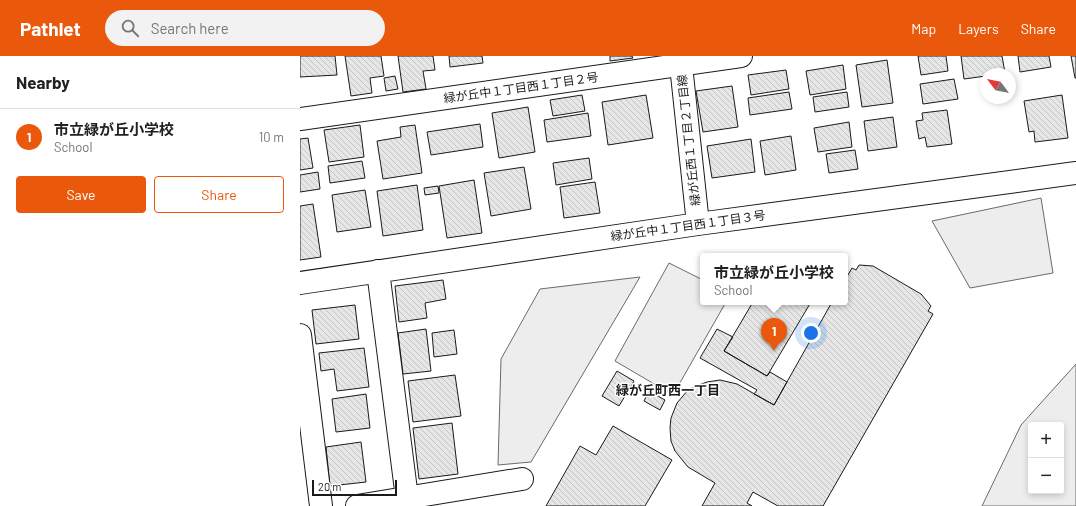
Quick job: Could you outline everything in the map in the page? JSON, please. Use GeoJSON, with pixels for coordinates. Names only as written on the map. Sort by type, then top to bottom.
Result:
{"type":"FeatureCollection","features":[{"type":"Feature","properties":{"kind":"street","name":"緑が丘中１丁目西１丁目２号"},"geometry":{"type":"LineString","coordinates":[[300,119],[680,60],[741,56]]}},
{"type":"Feature","properties":{"kind":"street","name":"緑が丘西１丁目２丁目線"},"geometry":{"type":"LineString","coordinates":[[680,60],[698,224]]}},
{"type":"Feature","properties":{"kind":"street","name":"緑が丘中１丁目西１丁目３号"},"geometry":{"type":"LineString","coordinates":[[300,283],[698,224],[1076,173]]}},
{"type":"Feature","properties":{"kind":"street"},"geometry":{"type":"LineString","coordinates":[[378,271],[408,502]]}},
{"type":"Feature","properties":{"kind":"street"},"geometry":{"type":"LineString","coordinates":[[300,335],[321,506]]}},
{"type":"Feature","properties":{"kind":"street"},"geometry":{"type":"LineString","coordinates":[[357,506],[408,502],[522,479]]}},
{"type":"Feature","properties":{"kind":"shaded area"},"geometry":{"type":"Polygon","coordinates":[[[1041,198],[1053,273],[970,288],[932,221],[1041,198]]]}},
{"type":"Feature","properties":{"kind":"shaded area"},"geometry":{"type":"Polygon","coordinates":[[[669,263],[700,278],[700,305],[724,305],[673,395],[615,361],[669,263]]]}},
{"type":"Feature","properties":{"kind":"shaded area"},"geometry":{"type":"Polygon","coordinates":[[[640,277],[531,462],[498,465],[501,359],[540,289],[640,277]]]}},
{"type":"Feature","properties":{"kind":"shaded area"},"geometry":{"type":"Polygon","coordinates":[[[1076,364],[1076,506],[982,506],[1021,425],[1076,364]]]}},
{"type":"Feature","properties":{"kind":"building"},"geometry":{"type":"Polygon","coordinates":[[[300,56],[335,56],[337,75],[300,77],[300,56]]]}},
{"type":"Feature","properties":{"kind":"building"},"geometry":{"type":"Polygon","coordinates":[[[345,56],[381,56],[384,76],[370,78],[372,93],[351,96],[345,56]]]}},
{"type":"Feature","properties":{"kind":"building"},"geometry":{"type":"Polygon","coordinates":[[[398,56],[433,56],[435,70],[423,71],[426,89],[403,92],[398,56]]]}},
{"type":"Feature","properties":{"kind":"building"},"geometry":{"type":"Polygon","coordinates":[[[449,56],[482,56],[483,63],[450,67],[449,56]]]}},
{"type":"Feature","properties":{"kind":"building"},"geometry":{"type":"Polygon","coordinates":[[[610,56],[632,56],[633,58],[610,61],[610,56]]]}},
{"type":"Feature","properties":{"kind":"building"},"geometry":{"type":"Polygon","coordinates":[[[918,56],[946,56],[948,71],[921,75],[918,56]]]}},
{"type":"Feature","properties":{"kind":"building"},"geometry":{"type":"Polygon","coordinates":[[[961,56],[1002,56],[1004,68],[980,68],[980,77],[964,79],[961,56]]]}},
{"type":"Feature","properties":{"kind":"building"},"geometry":{"type":"Polygon","coordinates":[[[1018,56],[1049,56],[1051,67],[1020,72],[1018,56]]]}},
{"type":"Feature","properties":{"kind":"building"},"geometry":{"type":"Polygon","coordinates":[[[1071,56],[1076,56],[1076,78],[1075,78],[1071,56]]]}},
{"type":"Feature","properties":{"kind":"building"},"geometry":{"type":"Polygon","coordinates":[[[887,60],[893,103],[862,107],[856,65],[887,60]]]}},
{"type":"Feature","properties":{"kind":"building"},"geometry":{"type":"Polygon","coordinates":[[[843,65],[846,89],[810,95],[806,71],[843,65]]]}},
{"type":"Feature","properties":{"kind":"building"},"geometry":{"type":"Polygon","coordinates":[[[786,70],[789,89],[751,95],[748,75],[786,70]]]}},
{"type":"Feature","properties":{"kind":"building"},"geometry":{"type":"Polygon","coordinates":[[[395,76],[398,89],[386,91],[384,78],[395,76]]]}},
{"type":"Feature","properties":{"kind":"building"},"geometry":{"type":"Polygon","coordinates":[[[954,79],[958,99],[923,104],[920,84],[954,79]]]}},
{"type":"Feature","properties":{"kind":"building"},"geometry":{"type":"Polygon","coordinates":[[[732,86],[738,127],[703,132],[696,91],[732,86]]]}},
{"type":"Feature","properties":{"kind":"building"},"geometry":{"type":"Polygon","coordinates":[[[789,92],[792,109],[750,115],[748,98],[789,92]]]}},
{"type":"Feature","properties":{"kind":"building"},"geometry":{"type":"Polygon","coordinates":[[[847,92],[849,107],[815,112],[813,97],[847,92]]]}},
{"type":"Feature","properties":{"kind":"building"},"geometry":{"type":"Polygon","coordinates":[[[582,95],[585,111],[553,116],[550,100],[582,95]]]}},
{"type":"Feature","properties":{"kind":"building"},"geometry":{"type":"Polygon","coordinates":[[[646,95],[653,138],[608,145],[602,102],[646,95]]]}},
{"type":"Feature","properties":{"kind":"building"},"geometry":{"type":"Polygon","coordinates":[[[1062,95],[1068,138],[1035,142],[1034,131],[1029,132],[1024,101],[1062,95]]]}},
{"type":"Feature","properties":{"kind":"building"},"geometry":{"type":"Polygon","coordinates":[[[528,107],[535,152],[499,158],[492,113],[528,107]]]}},
{"type":"Feature","properties":{"kind":"building"},"geometry":{"type":"Polygon","coordinates":[[[947,110],[952,144],[927,147],[925,137],[919,139],[916,121],[923,120],[922,113],[947,110]]]}},
{"type":"Feature","properties":{"kind":"building"},"geometry":{"type":"Polygon","coordinates":[[[588,113],[591,136],[547,142],[544,120],[588,113]]]}},
{"type":"Feature","properties":{"kind":"building"},"geometry":{"type":"Polygon","coordinates":[[[893,117],[897,147],[868,151],[864,121],[893,117]]]}},
{"type":"Feature","properties":{"kind":"building"},"geometry":{"type":"Polygon","coordinates":[[[849,122],[852,147],[818,152],[814,128],[849,122]]]}},
{"type":"Feature","properties":{"kind":"building"},"geometry":{"type":"Polygon","coordinates":[[[480,124],[483,147],[431,155],[427,132],[480,124]]]}},
{"type":"Feature","properties":{"kind":"building"},"geometry":{"type":"Polygon","coordinates":[[[360,125],[364,157],[329,162],[324,130],[360,125]]]}},
{"type":"Feature","properties":{"kind":"building"},"geometry":{"type":"Polygon","coordinates":[[[415,125],[422,173],[383,179],[377,141],[401,137],[400,127],[415,125]]]}},
{"type":"Feature","properties":{"kind":"building"},"geometry":{"type":"Polygon","coordinates":[[[791,136],[796,170],[765,175],[760,141],[791,136]]]}},
{"type":"Feature","properties":{"kind":"building"},"geometry":{"type":"Polygon","coordinates":[[[308,138],[313,168],[300,170],[300,139],[308,138]]]}},
{"type":"Feature","properties":{"kind":"building"},"geometry":{"type":"Polygon","coordinates":[[[751,139],[755,172],[712,178],[707,146],[751,139]]]}},
{"type":"Feature","properties":{"kind":"building"},"geometry":{"type":"Polygon","coordinates":[[[855,150],[858,169],[829,173],[826,154],[855,150]]]}},
{"type":"Feature","properties":{"kind":"building"},"geometry":{"type":"Polygon","coordinates":[[[589,158],[592,179],[556,185],[553,163],[589,158]]]}},
{"type":"Feature","properties":{"kind":"building"},"geometry":{"type":"Polygon","coordinates":[[[362,161],[365,178],[330,183],[328,166],[362,161]]]}},
{"type":"Feature","properties":{"kind":"building"},"geometry":{"type":"Polygon","coordinates":[[[524,167],[531,209],[491,216],[484,173],[524,167]]]}},
{"type":"Feature","properties":{"kind":"building"},"geometry":{"type":"Polygon","coordinates":[[[318,172],[320,189],[300,192],[300,175],[318,172]]]}},
{"type":"Feature","properties":{"kind":"building"},"geometry":{"type":"Polygon","coordinates":[[[474,180],[482,233],[447,238],[439,186],[474,180]]]}},
{"type":"Feature","properties":{"kind":"building"},"geometry":{"type":"Polygon","coordinates":[[[595,182],[600,213],[564,218],[560,187],[595,182]]]}},
{"type":"Feature","properties":{"kind":"building"},"geometry":{"type":"Polygon","coordinates":[[[417,185],[423,230],[383,236],[377,191],[417,185]]]}},
{"type":"Feature","properties":{"kind":"building"},"geometry":{"type":"Polygon","coordinates":[[[438,186],[439,193],[425,195],[424,188],[438,186]]]}},
{"type":"Feature","properties":{"kind":"building"},"geometry":{"type":"Polygon","coordinates":[[[365,190],[371,227],[337,232],[332,195],[365,190]]]}},
{"type":"Feature","properties":{"kind":"building"},"geometry":{"type":"Polygon","coordinates":[[[313,204],[321,257],[300,260],[300,206],[313,204]]]}},
{"type":"Feature","properties":{"kind":"building"},"geometry":{"type":"Polygon","coordinates":[[[859,265],[873,266],[921,294],[931,306],[928,311],[933,314],[823,506],[778,506],[753,492],[747,503],[752,506],[702,506],[715,483],[688,467],[675,451],[671,441],[670,428],[671,418],[677,403],[688,390],[707,382],[720,380],[737,384],[774,405],[830,305],[848,305],[848,275],[852,268],[856,270],[859,265]]]}},
{"type":"Feature","properties":{"kind":"building"},"geometry":{"type":"Polygon","coordinates":[[[443,280],[446,299],[425,303],[427,318],[399,322],[395,286],[443,280]]]}},
{"type":"Feature","properties":{"kind":"building"},"geometry":{"type":"Polygon","coordinates":[[[355,305],[359,339],[316,344],[312,310],[355,305]]]}},
{"type":"Feature","properties":{"kind":"building"},"geometry":{"type":"Polygon","coordinates":[[[751,305],[809,305],[767,376],[724,351],[751,305]]]}},
{"type":"Feature","properties":{"kind":"building"},"geometry":{"type":"Polygon","coordinates":[[[426,329],[431,371],[403,374],[398,333],[426,329]]]}},
{"type":"Feature","properties":{"kind":"building"},"geometry":{"type":"Polygon","coordinates":[[[717,329],[733,337],[724,351],[767,376],[770,372],[787,382],[774,405],[754,394],[757,390],[700,358],[717,329]]]}},
{"type":"Feature","properties":{"kind":"building"},"geometry":{"type":"Polygon","coordinates":[[[454,330],[457,354],[434,357],[432,333],[454,330]]]}},
{"type":"Feature","properties":{"kind":"building"},"geometry":{"type":"Polygon","coordinates":[[[364,348],[369,387],[337,391],[334,369],[321,371],[319,353],[364,348]]]}},
{"type":"Feature","properties":{"kind":"building"},"geometry":{"type":"Polygon","coordinates":[[[617,371],[634,381],[619,406],[602,396],[617,371]]]}},
{"type":"Feature","properties":{"kind":"building"},"geometry":{"type":"Polygon","coordinates":[[[455,375],[461,416],[413,422],[408,381],[455,375]]]}},
{"type":"Feature","properties":{"kind":"building"},"geometry":{"type":"Polygon","coordinates":[[[649,391],[665,400],[660,410],[644,401],[649,391]]]}},
{"type":"Feature","properties":{"kind":"building"},"geometry":{"type":"Polygon","coordinates":[[[366,394],[370,428],[336,432],[332,399],[366,394]]]}},
{"type":"Feature","properties":{"kind":"building"},"geometry":{"type":"Polygon","coordinates":[[[452,423],[458,474],[419,479],[413,428],[452,423]]]}},
{"type":"Feature","properties":{"kind":"building"},"geometry":{"type":"Polygon","coordinates":[[[613,426],[672,460],[645,506],[546,506],[580,446],[596,455],[613,426]]]}},
{"type":"Feature","properties":{"kind":"building"},"geometry":{"type":"Polygon","coordinates":[[[361,442],[366,482],[330,486],[326,447],[361,442]]]}},
{"type":"Feature","properties":{"kind":"place","name":"市立緑が丘小学校"},"geometry":{"type":"Point","coordinates":[774,351]}},
{"type":"Feature","properties":{"kind":"district","name":"緑が丘町西一丁目"},"geometry":{"type":"Point","coordinates":[668,390]}}]}
